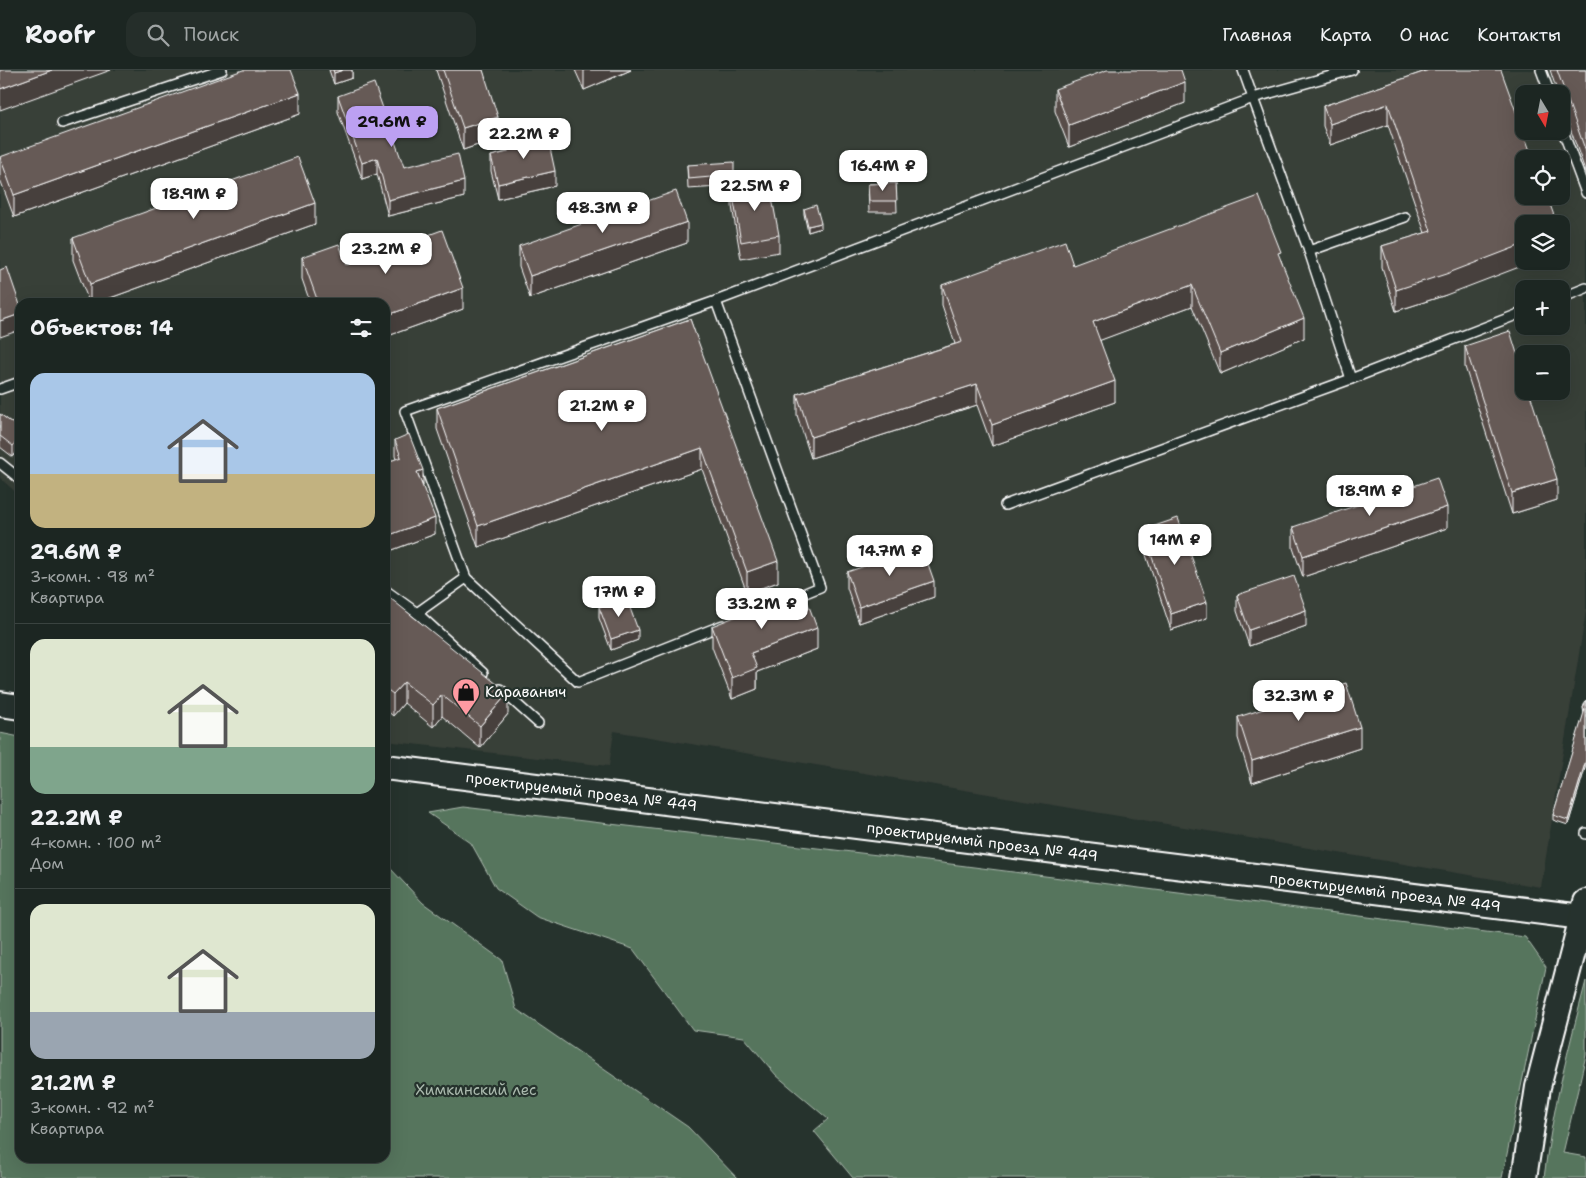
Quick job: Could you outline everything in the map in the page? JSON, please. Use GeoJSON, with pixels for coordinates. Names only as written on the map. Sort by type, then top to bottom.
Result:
{"type":"FeatureCollection","features":[{"type":"Feature","properties":{"kind":"street"},"geometry":{"type":"LineString","coordinates":[[0,704],[15,707]]}},
{"type":"Feature","properties":{"kind":"street","name":"проектируемый проезд № 449"},"geometry":{"type":"LineString","coordinates":[[390,768],[1584,909]]}},
{"type":"Feature","properties":{"kind":"street"},"geometry":{"type":"LineString","coordinates":[[1524,1178],[1538,1087],[1575,959],[1584,909]]}},
{"type":"Feature","properties":{"kind":"lane"},"geometry":{"type":"LineString","coordinates":[[62,123],[222,70]]}},
{"type":"Feature","properties":{"kind":"lane"},"geometry":{"type":"LineString","coordinates":[[1243,70],[1309,251],[1351,379]]}},
{"type":"Feature","properties":{"kind":"lane"},"geometry":{"type":"LineString","coordinates":[[730,622],[578,682],[466,578],[405,411],[716,301],[1253,98],[1352,70]]}},
{"type":"Feature","properties":{"kind":"lane"},"geometry":{"type":"LineString","coordinates":[[1541,70],[1547,85]]}},
{"type":"Feature","properties":{"kind":"lane"},"geometry":{"type":"LineString","coordinates":[[1566,140],[1586,193]]}},
{"type":"Feature","properties":{"kind":"lane"},"geometry":{"type":"LineString","coordinates":[[1309,251],[1405,217]]}},
{"type":"Feature","properties":{"kind":"lane"},"geometry":{"type":"LineString","coordinates":[[1570,294],[1586,288]]}},
{"type":"Feature","properties":{"kind":"lane"},"geometry":{"type":"LineString","coordinates":[[716,301],[820,588],[784,602]]}},
{"type":"Feature","properties":{"kind":"lane"},"geometry":{"type":"LineString","coordinates":[[1005,505],[1351,379],[1515,315]]}},
{"type":"Feature","properties":{"kind":"lane"},"geometry":{"type":"LineString","coordinates":[[0,389],[15,384]]}},
{"type":"Feature","properties":{"kind":"lane"},"geometry":{"type":"LineString","coordinates":[[0,463],[15,475]]}},
{"type":"Feature","properties":{"kind":"lane"},"geometry":{"type":"LineString","coordinates":[[417,614],[466,578]]}},
{"type":"Feature","properties":{"kind":"lane"},"geometry":{"type":"LineString","coordinates":[[390,594],[417,614],[538,723]]}},
{"type":"Feature","properties":{"kind":"shaded area"},"geometry":{"type":"Polygon","coordinates":[[[0,70],[1586,70],[1586,611],[1541,887],[614,731],[609,766],[390,742],[390,298],[15,298],[15,492],[0,478],[0,70]]]}},
{"type":"Feature","properties":{"kind":"green space","name":"Химкинский лес"},"geometry":{"type":"Polygon","coordinates":[[[0,733],[15,736],[15,1163],[390,1163],[390,868],[423,903],[502,960],[516,1009],[688,1127],[737,1178],[0,1178],[0,733]]]}},
{"type":"Feature","properties":{"kind":"green space"},"geometry":{"type":"Polygon","coordinates":[[[463,807],[895,857],[1525,937],[1546,967],[1502,1178],[853,1178],[814,1131],[828,1119],[776,1075],[744,1037],[693,1030],[633,949],[537,917],[496,888],[471,843],[428,813],[463,807]]]}},
{"type":"Feature","properties":{"kind":"green space"},"geometry":{"type":"Polygon","coordinates":[[[1586,981],[1586,1055],[1563,1153],[1586,1157],[1586,1178],[1544,1178],[1556,1103],[1586,981]]]}},
{"type":"Feature","properties":{"kind":"building"},"geometry":{"type":"Polygon","coordinates":[[[0,70],[52,70],[0,89],[0,70]]]}},
{"type":"Feature","properties":{"kind":"building"},"geometry":{"type":"Polygon","coordinates":[[[243,70],[291,70],[300,93],[14,195],[0,157],[243,70]]]}},
{"type":"Feature","properties":{"kind":"building"},"geometry":{"type":"Polygon","coordinates":[[[443,70],[483,70],[498,117],[463,128],[443,70]]]}},
{"type":"Feature","properties":{"kind":"building"},"geometry":{"type":"Polygon","coordinates":[[[1107,70],[1181,70],[1185,82],[1069,125],[1055,89],[1107,70]]]}},
{"type":"Feature","properties":{"kind":"building"},"geometry":{"type":"Polygon","coordinates":[[[1429,70],[1501,70],[1515,109],[1515,140],[1526,140],[1530,150],[1515,150],[1515,205],[1550,205],[1554,215],[1515,215],[1515,247],[1446,274],[1396,290],[1382,246],[1431,231],[1388,104],[1330,124],[1323,106],[1429,70]]]}},
{"type":"Feature","properties":{"kind":"building"},"geometry":{"type":"Polygon","coordinates":[[[1557,70],[1586,70],[1586,152],[1570,107],[1570,85],[1562,85],[1557,70]]]}},
{"type":"Feature","properties":{"kind":"building"},"geometry":{"type":"Polygon","coordinates":[[[374,83],[404,167],[458,154],[464,181],[388,200],[377,158],[362,163],[338,96],[374,83]]]}},
{"type":"Feature","properties":{"kind":"building"},"geometry":{"type":"Polygon","coordinates":[[[547,134],[555,171],[498,184],[491,156],[508,152],[506,143],[547,134]]]}},
{"type":"Feature","properties":{"kind":"building"},"geometry":{"type":"Polygon","coordinates":[[[298,157],[315,203],[90,284],[73,238],[298,157]]]}},
{"type":"Feature","properties":{"kind":"building"},"geometry":{"type":"Polygon","coordinates":[[[734,162],[734,175],[688,179],[687,165],[734,162]]]}},
{"type":"Feature","properties":{"kind":"building"},"geometry":{"type":"Polygon","coordinates":[[[769,182],[779,235],[741,242],[732,190],[769,182]]]}},
{"type":"Feature","properties":{"kind":"building"},"geometry":{"type":"Polygon","coordinates":[[[896,183],[897,201],[869,201],[868,184],[896,183]]]}},
{"type":"Feature","properties":{"kind":"building"},"geometry":{"type":"Polygon","coordinates":[[[676,191],[687,222],[530,276],[519,246],[676,191]]]}},
{"type":"Feature","properties":{"kind":"building"},"geometry":{"type":"Polygon","coordinates":[[[1259,196],[1281,252],[1278,253],[1304,318],[1220,353],[1192,285],[1093,322],[1115,381],[992,425],[977,384],[811,437],[797,394],[962,342],[942,285],[1065,241],[1073,265],[1259,196]]]}},
{"type":"Feature","properties":{"kind":"building"},"geometry":{"type":"Polygon","coordinates":[[[816,205],[821,223],[808,226],[804,209],[816,205]]]}},
{"type":"Feature","properties":{"kind":"building"},"geometry":{"type":"Polygon","coordinates":[[[442,230],[463,288],[390,314],[390,298],[317,298],[302,257],[339,244],[347,265],[442,230]]]}},
{"type":"Feature","properties":{"kind":"building"},"geometry":{"type":"Polygon","coordinates":[[[7,267],[18,298],[15,298],[15,316],[0,321],[0,270],[7,267]]]}},
{"type":"Feature","properties":{"kind":"building"},"geometry":{"type":"Polygon","coordinates":[[[690,319],[778,561],[747,572],[702,448],[478,526],[437,408],[690,319]]]}},
{"type":"Feature","properties":{"kind":"building"},"geometry":{"type":"Polygon","coordinates":[[[1510,331],[1515,347],[1515,400],[1532,400],[1557,479],[1512,493],[1465,346],[1510,331]]]}},
{"type":"Feature","properties":{"kind":"building"},"geometry":{"type":"Polygon","coordinates":[[[0,414],[15,425],[15,443],[13,446],[0,436],[0,414]]]}},
{"type":"Feature","properties":{"kind":"building"},"geometry":{"type":"Polygon","coordinates":[[[409,434],[423,470],[417,472],[435,518],[390,535],[390,461],[401,457],[395,440],[409,434]]]}},
{"type":"Feature","properties":{"kind":"building"},"geometry":{"type":"Polygon","coordinates":[[[1437,478],[1447,507],[1303,556],[1293,527],[1437,478]]]}},
{"type":"Feature","properties":{"kind":"building"},"geometry":{"type":"Polygon","coordinates":[[[1178,518],[1207,602],[1171,614],[1143,530],[1178,518]]]}},
{"type":"Feature","properties":{"kind":"building"},"geometry":{"type":"Polygon","coordinates":[[[922,547],[934,581],[859,607],[847,572],[922,547]]]}},
{"type":"Feature","properties":{"kind":"building"},"geometry":{"type":"Polygon","coordinates":[[[1294,576],[1306,610],[1249,630],[1237,595],[1294,576]]]}},
{"type":"Feature","properties":{"kind":"building"},"geometry":{"type":"Polygon","coordinates":[[[803,590],[817,628],[751,653],[757,668],[732,678],[712,626],[803,590]]]}},
{"type":"Feature","properties":{"kind":"building"},"geometry":{"type":"Polygon","coordinates":[[[626,597],[638,630],[611,639],[599,607],[626,597]]]}},
{"type":"Feature","properties":{"kind":"building"},"geometry":{"type":"Polygon","coordinates":[[[390,598],[508,693],[480,726],[442,695],[433,705],[404,682],[393,694],[390,692],[390,598]]]}},
{"type":"Feature","properties":{"kind":"building"},"geometry":{"type":"Polygon","coordinates":[[[1346,683],[1360,727],[1252,761],[1238,717],[1346,683]]]}},
{"type":"Feature","properties":{"kind":"building"},"geometry":{"type":"Polygon","coordinates":[[[1586,700],[1586,760],[1568,820],[1553,815],[1585,709],[1583,708],[1586,700]]]}},
{"type":"Feature","properties":{"kind":"place","name":"Караваныч"},"geometry":{"type":"Point","coordinates":[466,716]}}]}
